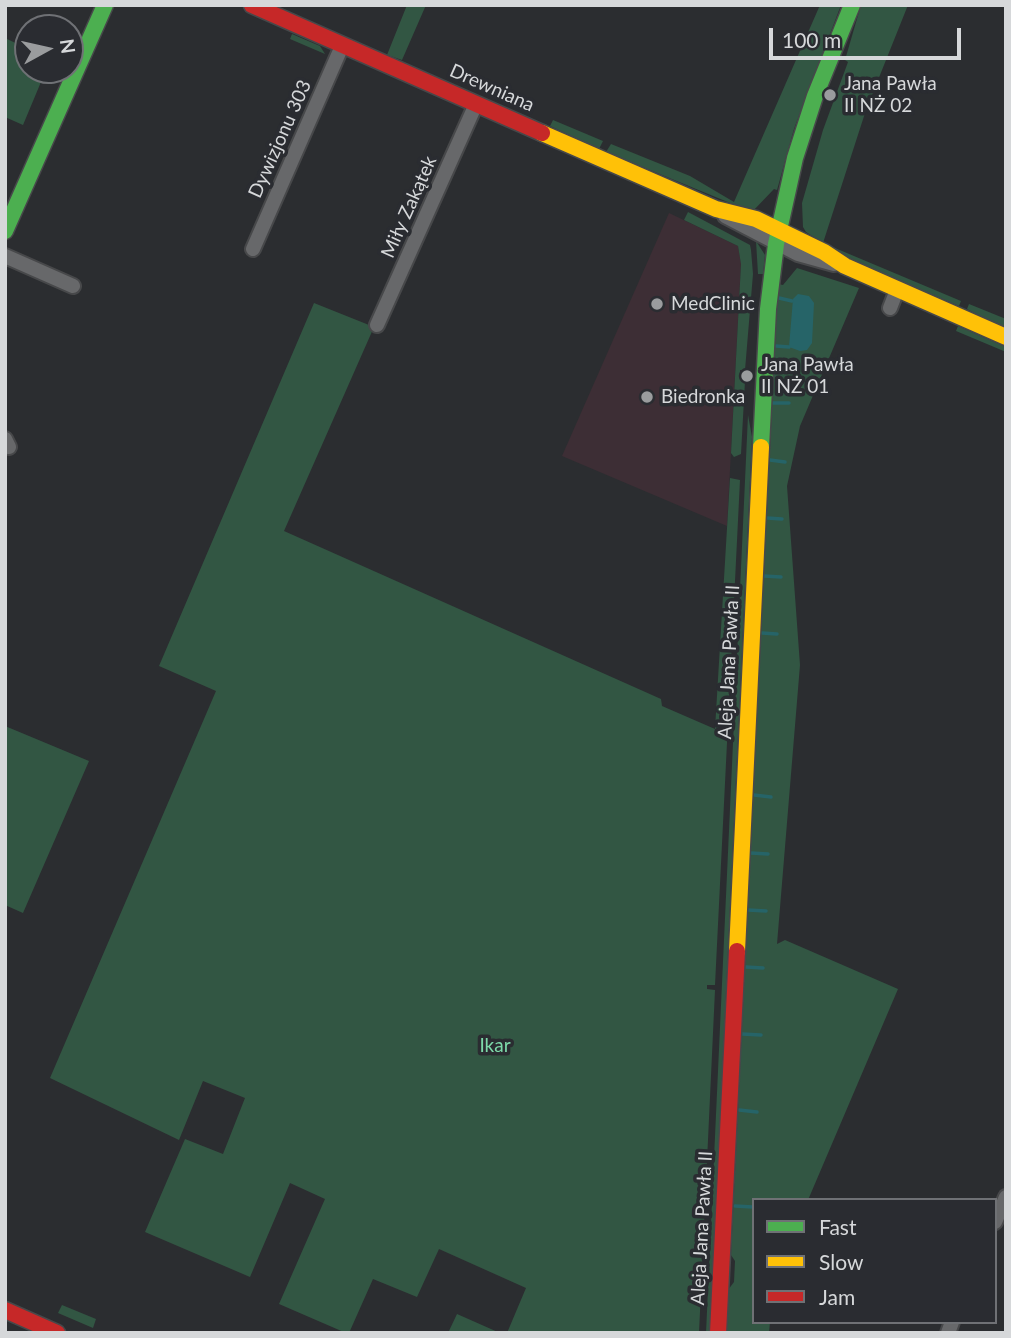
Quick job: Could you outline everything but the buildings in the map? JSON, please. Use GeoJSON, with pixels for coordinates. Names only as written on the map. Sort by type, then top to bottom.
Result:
{"type":"FeatureCollection","features":[{"type":"Feature","properties":{"kind":"street"},"geometry":{"type":"LineString","coordinates":[[5,231],[105,5]]}},
{"type":"Feature","properties":{"kind":"street","name":"Drewniana"},"geometry":{"type":"LineString","coordinates":[[252,5],[716,209],[741,213],[777,237],[824,252],[845,266],[1006,337]]}},
{"type":"Feature","properties":{"kind":"street","name":"Aleja Jana Pawła II"},"geometry":{"type":"LineString","coordinates":[[718,1333],[764,349],[777,237],[805,126],[852,5]]}},
{"type":"Feature","properties":{"kind":"street","name":"Dywizjonu 303"},"geometry":{"type":"LineString","coordinates":[[253,249],[342,46]]}},
{"type":"Feature","properties":{"kind":"street","name":"Miły Zakątek"},"geometry":{"type":"LineString","coordinates":[[377,325],[476,104]]}},
{"type":"Feature","properties":{"kind":"street"},"geometry":{"type":"LineString","coordinates":[[5,256],[73,286]]}},
{"type":"Feature","properties":{"kind":"street"},"geometry":{"type":"LineString","coordinates":[[890,308],[897,290]]}},
{"type":"Feature","properties":{"kind":"street"},"geometry":{"type":"LineString","coordinates":[[997,1217],[1006,1197]]}},
{"type":"Feature","properties":{"kind":"street"},"geometry":{"type":"LineString","coordinates":[[5,1310],[57,1333]]}},
{"type":"Feature","properties":{"kind":"shaded area"},"geometry":{"type":"Polygon","coordinates":[[[669,213],[738,246],[741,263],[727,526],[562,456],[669,213]]]}},
{"type":"Feature","properties":{"kind":"green space"},"geometry":{"type":"Polygon","coordinates":[[[407,5],[426,5],[402,60],[387,55],[407,5]]]}},
{"type":"Feature","properties":{"kind":"green space"},"geometry":{"type":"Polygon","coordinates":[[[820,5],[841,5],[794,129],[777,190],[774,189],[752,212],[606,152],[611,144],[690,176],[734,202],[820,5]]]}},
{"type":"Feature","properties":{"kind":"green space"},"geometry":{"type":"Polygon","coordinates":[[[861,5],[908,5],[866,110],[823,243],[961,301],[959,306],[849,260],[806,232],[803,227],[802,203],[823,130],[848,62],[845,60],[861,5]]]}},
{"type":"Feature","properties":{"kind":"green space"},"geometry":{"type":"Polygon","coordinates":[[[292,34],[320,46],[325,54],[290,39],[292,34]]]}},
{"type":"Feature","properties":{"kind":"green space"},"geometry":{"type":"Polygon","coordinates":[[[5,38],[14,42],[14,84],[40,84],[23,125],[5,117],[5,38]]]}},
{"type":"Feature","properties":{"kind":"green space"},"geometry":{"type":"Polygon","coordinates":[[[553,120],[603,141],[599,149],[550,126],[553,120]]]}},
{"type":"Feature","properties":{"kind":"green space"},"geometry":{"type":"Polygon","coordinates":[[[688,212],[750,245],[751,250],[753,274],[745,370],[740,370],[740,380],[745,381],[741,454],[734,457],[731,453],[741,264],[738,246],[684,220],[688,212]]]}},
{"type":"Feature","properties":{"kind":"green space"},"geometry":{"type":"Polygon","coordinates":[[[756,241],[765,255],[763,274],[758,274],[756,241]]]}},
{"type":"Feature","properties":{"kind":"green space"},"geometry":{"type":"Polygon","coordinates":[[[797,268],[859,288],[800,426],[787,486],[800,665],[777,944],[785,940],[898,989],[809,1198],[752,1198],[752,1324],[770,1324],[769,1333],[726,1333],[728,1290],[734,1282],[735,1261],[731,1255],[778,284],[783,285],[797,268]]]}},
{"type":"Feature","properties":{"kind":"green space","name":"Ikar"},"geometry":{"type":"Polygon","coordinates":[[[314,303],[374,327],[284,531],[661,699],[662,706],[715,729],[730,478],[740,480],[715,985],[707,985],[707,989],[715,990],[699,1333],[507,1333],[526,1288],[439,1249],[417,1297],[373,1279],[349,1333],[346,1333],[279,1304],[325,1199],[290,1183],[250,1277],[145,1232],[185,1139],[223,1154],[245,1098],[203,1081],[179,1140],[50,1078],[216,691],[159,666],[314,303]]]}},
{"type":"Feature","properties":{"kind":"green space"},"geometry":{"type":"Polygon","coordinates":[[[969,304],[1006,319],[1006,331],[967,309],[969,304]]]}},
{"type":"Feature","properties":{"kind":"green space"},"geometry":{"type":"Polygon","coordinates":[[[958,326],[1006,347],[1006,352],[956,331],[958,326]]]}},
{"type":"Feature","properties":{"kind":"green space"},"geometry":{"type":"Polygon","coordinates":[[[748,415],[752,437],[710,1333],[706,1333],[748,415]]]}},
{"type":"Feature","properties":{"kind":"green space"},"geometry":{"type":"Polygon","coordinates":[[[5,726],[89,761],[23,913],[5,905],[5,726]]]}},
{"type":"Feature","properties":{"kind":"green space"},"geometry":{"type":"Polygon","coordinates":[[[62,1305],[96,1319],[93,1328],[58,1313],[62,1305]]]}},
{"type":"Feature","properties":{"kind":"green space"},"geometry":{"type":"Polygon","coordinates":[[[457,1314],[500,1333],[448,1333],[457,1314]]]}},
{"type":"Feature","properties":{"kind":"water"},"geometry":{"type":"Polygon","coordinates":[[[798,294],[809,296],[814,303],[812,343],[807,350],[800,351],[789,347],[793,299],[798,294]]]}},
{"type":"Feature","properties":{"kind":"waterway"},"geometry":{"type":"LineString","coordinates":[[779,298],[792,301]]}},
{"type":"Feature","properties":{"kind":"waterway"},"geometry":{"type":"LineString","coordinates":[[776,346],[789,347]]}},
{"type":"Feature","properties":{"kind":"waterway"},"geometry":{"type":"LineString","coordinates":[[772,403],[789,403]]}},
{"type":"Feature","properties":{"kind":"waterway"},"geometry":{"type":"LineString","coordinates":[[770,460],[785,462]]}},
{"type":"Feature","properties":{"kind":"waterway"},"geometry":{"type":"LineString","coordinates":[[767,518],[782,519]]}},
{"type":"Feature","properties":{"kind":"waterway"},"geometry":{"type":"LineString","coordinates":[[764,576],[781,577]]}},
{"type":"Feature","properties":{"kind":"waterway"},"geometry":{"type":"LineString","coordinates":[[762,633],[777,634]]}},
{"type":"Feature","properties":{"kind":"waterway"},"geometry":{"type":"LineString","coordinates":[[754,795],[771,797]]}},
{"type":"Feature","properties":{"kind":"waterway"},"geometry":{"type":"LineString","coordinates":[[751,853],[768,854]]}},
{"type":"Feature","properties":{"kind":"waterway"},"geometry":{"type":"LineString","coordinates":[[748,910],[766,911]]}},
{"type":"Feature","properties":{"kind":"waterway"},"geometry":{"type":"LineString","coordinates":[[746,967],[763,968]]}},
{"type":"Feature","properties":{"kind":"waterway"},"geometry":{"type":"LineString","coordinates":[[742,1034],[761,1035]]}},
{"type":"Feature","properties":{"kind":"waterway"},"geometry":{"type":"LineString","coordinates":[[739,1110],[757,1112]]}},
{"type":"Feature","properties":{"kind":"waterway"},"geometry":{"type":"LineString","coordinates":[[735,1206],[752,1207]]}},
{"type":"Feature","properties":{"kind":"traffic: fast"},"geometry":{"type":"LineString","coordinates":[[5,231],[105,5]]}},
{"type":"Feature","properties":{"kind":"traffic: fast"},"geometry":{"type":"LineString","coordinates":[[761,447],[768,309],[776,244],[795,158],[815,96],[852,5]]}},
{"type":"Feature","properties":{"kind":"traffic: slow"},"geometry":{"type":"LineString","coordinates":[[542,133],[716,209],[756,219],[824,252],[845,266],[1006,337]]}},
{"type":"Feature","properties":{"kind":"traffic: slow"},"geometry":{"type":"LineString","coordinates":[[737,951],[761,447]]}},
{"type":"Feature","properties":{"kind":"traffic: jam"},"geometry":{"type":"LineString","coordinates":[[252,5],[542,133]]}},
{"type":"Feature","properties":{"kind":"traffic: jam"},"geometry":{"type":"LineString","coordinates":[[718,1333],[737,951]]}},
{"type":"Feature","properties":{"kind":"traffic: jam"},"geometry":{"type":"LineString","coordinates":[[5,1310],[57,1333]]}},
{"type":"Feature","properties":{"kind":"place","name":"Jana Pawła II NŻ 02"},"geometry":{"type":"Point","coordinates":[830,95]}},
{"type":"Feature","properties":{"kind":"place","name":"MedClinic"},"geometry":{"type":"Point","coordinates":[657,304]}},
{"type":"Feature","properties":{"kind":"place","name":"Jana Pawła II NŻ 01"},"geometry":{"type":"Point","coordinates":[747,376]}},
{"type":"Feature","properties":{"kind":"place","name":"Biedronka"},"geometry":{"type":"Point","coordinates":[647,397]}}]}
